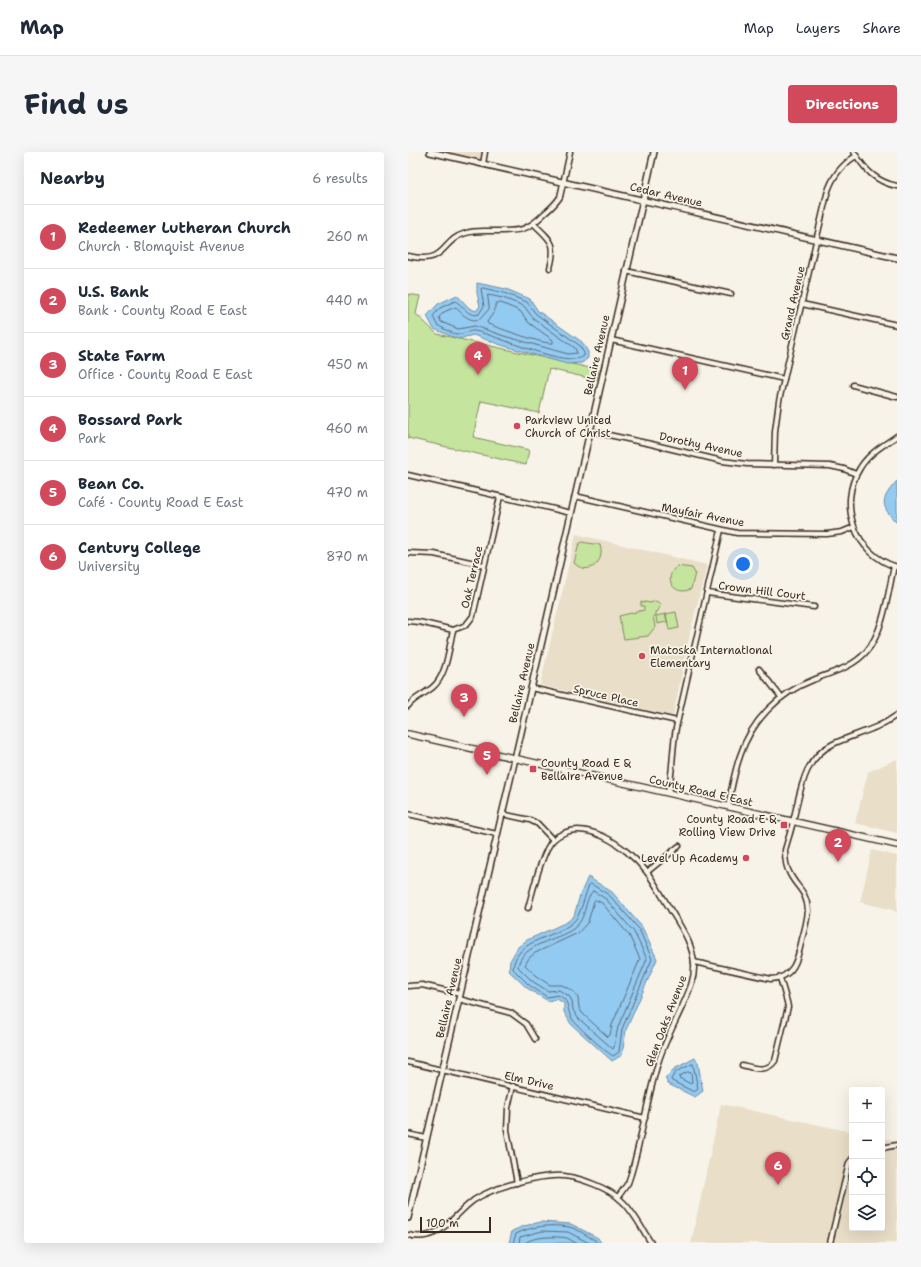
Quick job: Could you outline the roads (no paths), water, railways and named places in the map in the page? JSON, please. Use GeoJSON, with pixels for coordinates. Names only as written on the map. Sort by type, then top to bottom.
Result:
{"type":"FeatureCollection","features":[{"type":"Feature","properties":{"kind":"main road","name":"County Road E East"},"geometry":{"type":"LineString","coordinates":[[408,734],[897,845]]}},
{"type":"Feature","properties":{"kind":"street","name":"Cedar Avenue"},"geometry":{"type":"LineString","coordinates":[[430,152],[897,258]]}},
{"type":"Feature","properties":{"kind":"street"},"geometry":{"type":"LineString","coordinates":[[483,164],[486,152]]}},
{"type":"Feature","properties":{"kind":"street"},"geometry":{"type":"LineString","coordinates":[[408,256],[420,259],[432,257],[442,252],[455,238],[466,232],[518,230],[534,224],[556,202],[562,192],[570,152]]}},
{"type":"Feature","properties":{"kind":"street","name":"Bellaire Avenue"},"geometry":{"type":"LineString","coordinates":[[408,1218],[654,152]]}},
{"type":"Feature","properties":{"kind":"street"},"geometry":{"type":"LineString","coordinates":[[855,154],[864,168],[875,178],[882,182],[897,186]]}},
{"type":"Feature","properties":{"kind":"street","name":"Grand Avenue"},"geometry":{"type":"LineString","coordinates":[[774,465],[776,417],[830,185],[839,170],[855,154]]}},
{"type":"Feature","properties":{"kind":"street"},"geometry":{"type":"LineString","coordinates":[[534,224],[553,245],[554,254],[550,268]]}},
{"type":"Feature","properties":{"kind":"street"},"geometry":{"type":"LineString","coordinates":[[626,271],[731,294]]}},
{"type":"Feature","properties":{"kind":"street"},"geometry":{"type":"LineString","coordinates":[[802,304],[897,325]]}},
{"type":"Feature","properties":{"kind":"street"},"geometry":{"type":"LineString","coordinates":[[611,340],[784,379]]}},
{"type":"Feature","properties":{"kind":"street"},"geometry":{"type":"LineString","coordinates":[[853,385],[897,397]]}},
{"type":"Feature","properties":{"kind":"street","name":"Dorothy Avenue"},"geometry":{"type":"LineString","coordinates":[[590,431],[722,461],[774,465],[830,466],[844,469],[856,474]]}},
{"type":"Feature","properties":{"kind":"street"},"geometry":{"type":"LineString","coordinates":[[728,807],[736,768],[750,734],[761,718],[782,697],[802,684],[844,669],[859,659],[871,645],[879,629],[896,567],[880,560],[861,542],[854,527],[849,509],[849,500],[850,491],[860,466],[872,453],[897,436]]}},
{"type":"Feature","properties":{"kind":"street"},"geometry":{"type":"LineString","coordinates":[[408,475],[571,513]]}},
{"type":"Feature","properties":{"kind":"street","name":"Mayfair Avenue"},"geometry":{"type":"LineString","coordinates":[[575,496],[721,530],[749,534],[827,534],[842,532],[854,527]]}},
{"type":"Feature","properties":{"kind":"street","name":"Oak Terrace"},"geometry":{"type":"LineString","coordinates":[[453,630],[466,626],[473,616],[500,497]]}},
{"type":"Feature","properties":{"kind":"street"},"geometry":{"type":"LineString","coordinates":[[668,793],[672,774],[674,739],[677,721],[721,530]]}},
{"type":"Feature","properties":{"kind":"street"},"geometry":{"type":"LineString","coordinates":[[408,553],[434,554],[484,565]]}},
{"type":"Feature","properties":{"kind":"street","name":"Crown Hill Court"},"geometry":{"type":"LineString","coordinates":[[706,593],[814,606]]}},
{"type":"Feature","properties":{"kind":"street"},"geometry":{"type":"LineString","coordinates":[[408,621],[453,630],[441,677],[432,688],[416,698],[408,706]]}},
{"type":"Feature","properties":{"kind":"street"},"geometry":{"type":"LineString","coordinates":[[759,669],[782,697]]}},
{"type":"Feature","properties":{"kind":"street","name":"Spruce Place"},"geometry":{"type":"LineString","coordinates":[[531,688],[677,721]]}},
{"type":"Feature","properties":{"kind":"street"},"geometry":{"type":"LineString","coordinates":[[694,962],[771,980],[780,978],[791,970],[798,959],[808,911],[808,904],[804,892],[792,878],[786,864],[785,850],[804,776],[817,756],[831,745],[870,731],[897,715]]}},
{"type":"Feature","properties":{"kind":"street"},"geometry":{"type":"LineString","coordinates":[[408,814],[497,834]]}},
{"type":"Feature","properties":{"kind":"street"},"geometry":{"type":"LineString","coordinates":[[502,814],[530,820],[538,824],[553,840],[546,849],[528,908]]}},
{"type":"Feature","properties":{"kind":"street","name":"Glen Oaks Avenue"},"geometry":{"type":"LineString","coordinates":[[553,840],[563,833],[570,831],[591,831],[618,845],[634,858],[647,872],[685,934],[694,962],[694,977],[692,985],[659,1061],[631,1174],[618,1197]]}},
{"type":"Feature","properties":{"kind":"street"},"geometry":{"type":"LineString","coordinates":[[647,872],[679,846]]}},
{"type":"Feature","properties":{"kind":"street"},"geometry":{"type":"LineString","coordinates":[[742,1065],[765,1069],[775,1061],[788,1007],[780,978]]}},
{"type":"Feature","properties":{"kind":"street"},"geometry":{"type":"LineString","coordinates":[[408,986],[422,985],[512,1013],[526,1024],[535,1039]]}},
{"type":"Feature","properties":{"kind":"street","name":"Elm Drive"},"geometry":{"type":"LineString","coordinates":[[408,1062],[645,1118]]}},
{"type":"Feature","properties":{"kind":"street"},"geometry":{"type":"LineString","coordinates":[[513,1086],[508,1108],[507,1130],[517,1183]]}},
{"type":"Feature","properties":{"kind":"street"},"geometry":{"type":"LineString","coordinates":[[408,1134],[426,1138]]}},
{"type":"Feature","properties":{"kind":"street"},"geometry":{"type":"LineString","coordinates":[[885,1147],[897,1145]]}},
{"type":"Feature","properties":{"kind":"street"},"geometry":{"type":"LineString","coordinates":[[830,1243],[849,1163]]}},
{"type":"Feature","properties":{"kind":"street"},"geometry":{"type":"LineString","coordinates":[[408,1235],[424,1236],[439,1232],[474,1200],[493,1190],[517,1183],[563,1176],[580,1180],[608,1191],[618,1197],[627,1207],[651,1243]]}},
{"type":"Feature","properties":{"kind":"water"},"geometry":{"type":"Polygon","coordinates":[[[477,283],[506,289],[530,299],[538,311],[582,342],[588,352],[588,358],[582,363],[567,364],[501,345],[473,335],[458,339],[434,329],[427,316],[438,304],[457,295],[469,308],[476,311],[480,306],[477,293],[477,283]]]}},
{"type":"Feature","properties":{"kind":"water"},"geometry":{"type":"Polygon","coordinates":[[[897,481],[897,523],[887,511],[884,502],[885,497],[897,481]]]}},
{"type":"Feature","properties":{"kind":"water"},"geometry":{"type":"Polygon","coordinates":[[[588,877],[612,892],[642,927],[657,959],[626,1030],[622,1055],[612,1061],[571,1024],[564,1012],[564,1003],[557,999],[548,1001],[527,988],[509,971],[510,961],[518,947],[527,940],[567,922],[574,916],[580,895],[588,877]]]}},
{"type":"Feature","properties":{"kind":"water"},"geometry":{"type":"Polygon","coordinates":[[[695,1058],[698,1063],[703,1091],[695,1097],[668,1084],[665,1078],[674,1069],[695,1058]]]}},
{"type":"Feature","properties":{"kind":"water"},"geometry":{"type":"Polygon","coordinates":[[[541,1222],[571,1224],[598,1238],[601,1243],[509,1243],[512,1231],[524,1226],[541,1222]]]}},
{"type":"Feature","properties":{"kind":"place","name":"Bossard Park"},"geometry":{"type":"Point","coordinates":[478,375]}},
{"type":"Feature","properties":{"kind":"place","name":"Redeemer Lutheran Church"},"geometry":{"type":"Point","coordinates":[685,390]}},
{"type":"Feature","properties":{"kind":"place","name":"Parkview United Church of Christ"},"geometry":{"type":"Point","coordinates":[517,426]}},
{"type":"Feature","properties":{"kind":"place","name":"Matoska International Elementary"},"geometry":{"type":"Point","coordinates":[642,656]}},
{"type":"Feature","properties":{"kind":"place","name":"State Farm"},"geometry":{"type":"Point","coordinates":[464,717]}},
{"type":"Feature","properties":{"kind":"place","name":"County Road E & Bellaire Avenue"},"geometry":{"type":"Point","coordinates":[533,769]}},
{"type":"Feature","properties":{"kind":"place","name":"Bean Co."},"geometry":{"type":"Point","coordinates":[487,775]}},
{"type":"Feature","properties":{"kind":"place","name":"County Road E & Rolling View Drive"},"geometry":{"type":"Point","coordinates":[784,825]}},
{"type":"Feature","properties":{"kind":"place","name":"Level Up Academy"},"geometry":{"type":"Point","coordinates":[746,858]}},
{"type":"Feature","properties":{"kind":"place","name":"U.S. Bank"},"geometry":{"type":"Point","coordinates":[838,862]}},
{"type":"Feature","properties":{"kind":"place","name":"Century College"},"geometry":{"type":"Point","coordinates":[778,1185]}}]}
